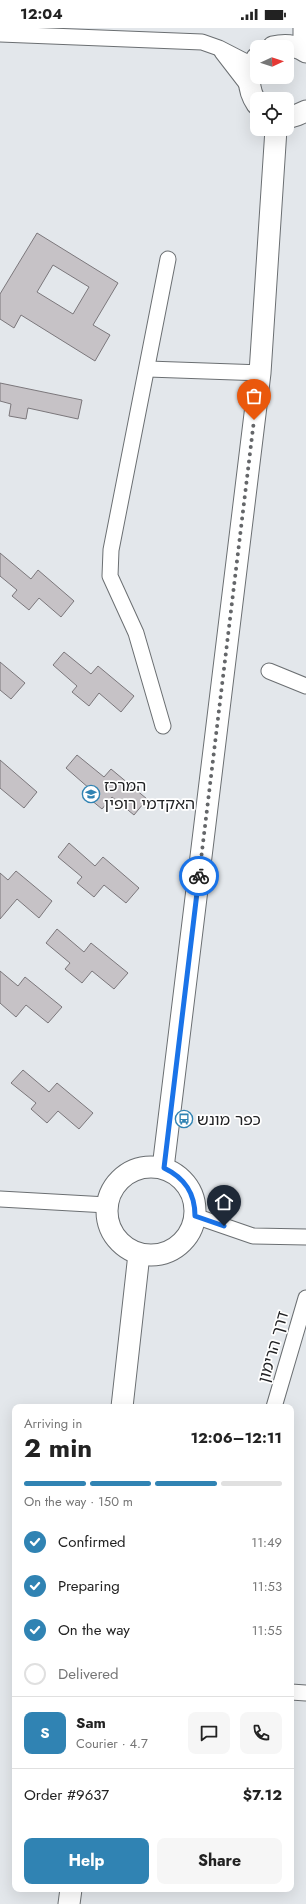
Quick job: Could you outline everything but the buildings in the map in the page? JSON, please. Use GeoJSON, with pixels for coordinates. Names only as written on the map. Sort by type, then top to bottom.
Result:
{"type":"FeatureCollection","features":[{"type":"Feature","properties":{"kind":"main road"},"geometry":{"type":"LineString","coordinates":[[274,40],[281,28]]}},
{"type":"Feature","properties":{"kind":"main road"},"geometry":{"type":"LineString","coordinates":[[294,46],[305,51],[304,28]]}},
{"type":"Feature","properties":{"kind":"main road"},"geometry":{"type":"LineString","coordinates":[[294,117],[306,111]]}},
{"type":"Feature","properties":{"kind":"main road"},"geometry":{"type":"LineString","coordinates":[[164,1168],[260,373],[276,136]]}},
{"type":"Feature","properties":{"kind":"main road"},"geometry":{"type":"LineString","coordinates":[[148,1167],[164,1168],[175,1173],[191,1192],[195,1204],[195,1216],[192,1229],[185,1240],[176,1248],[158,1255],[139,1254],[127,1249],[117,1241],[110,1230],[107,1218],[107,1205],[112,1190],[121,1178],[133,1170],[148,1167]]}},
{"type":"Feature","properties":{"kind":"main road"},"geometry":{"type":"LineString","coordinates":[[122,1404],[139,1254]]}},
{"type":"Feature","properties":{"kind":"main road"},"geometry":{"type":"LineString","coordinates":[[69,1904],[70,1892]]}},
{"type":"Feature","properties":{"kind":"street"},"geometry":{"type":"LineString","coordinates":[[0,34],[202,42],[250,60]]}},
{"type":"Feature","properties":{"kind":"street"},"geometry":{"type":"LineString","coordinates":[[219,48],[251,92]]}},
{"type":"Feature","properties":{"kind":"street"},"geometry":{"type":"LineString","coordinates":[[163,726],[136,633],[110,576],[111,550],[148,369],[168,259]]}},
{"type":"Feature","properties":{"kind":"street"},"geometry":{"type":"LineString","coordinates":[[148,369],[260,373]]}},
{"type":"Feature","properties":{"kind":"street"},"geometry":{"type":"LineString","coordinates":[[269,671],[306,686]]}},
{"type":"Feature","properties":{"kind":"street"},"geometry":{"type":"LineString","coordinates":[[0,1199],[107,1205]]}},
{"type":"Feature","properties":{"kind":"street"},"geometry":{"type":"LineString","coordinates":[[195,1216],[254,1236],[306,1237]]}},
{"type":"Feature","properties":{"kind":"street","name":"דרך הרימון"},"geometry":{"type":"LineString","coordinates":[[275,1404],[306,1298]]}},
{"type":"Feature","properties":{"kind":"street"},"geometry":{"type":"LineString","coordinates":[[294,1692],[306,1693]]}},
{"type":"Feature","properties":{"kind":"way so far"},"geometry":{"type":"LineString","coordinates":[[199,876],[254,420]]}},
{"type":"Feature","properties":{"kind":"place","name":"המרכז האקדמי רופין"},"geometry":{"type":"Point","coordinates":[91,794]}},
{"type":"Feature","properties":{"kind":"place","name":"כפר מונש"},"geometry":{"type":"Point","coordinates":[184,1119]}},
{"type":"Feature","properties":{"kind":"route"},"geometry":{"type":"LineString","coordinates":[[199,876],[164,1168],[175,1173],[191,1192],[195,1204],[195,1216],[224,1226]]}}]}
